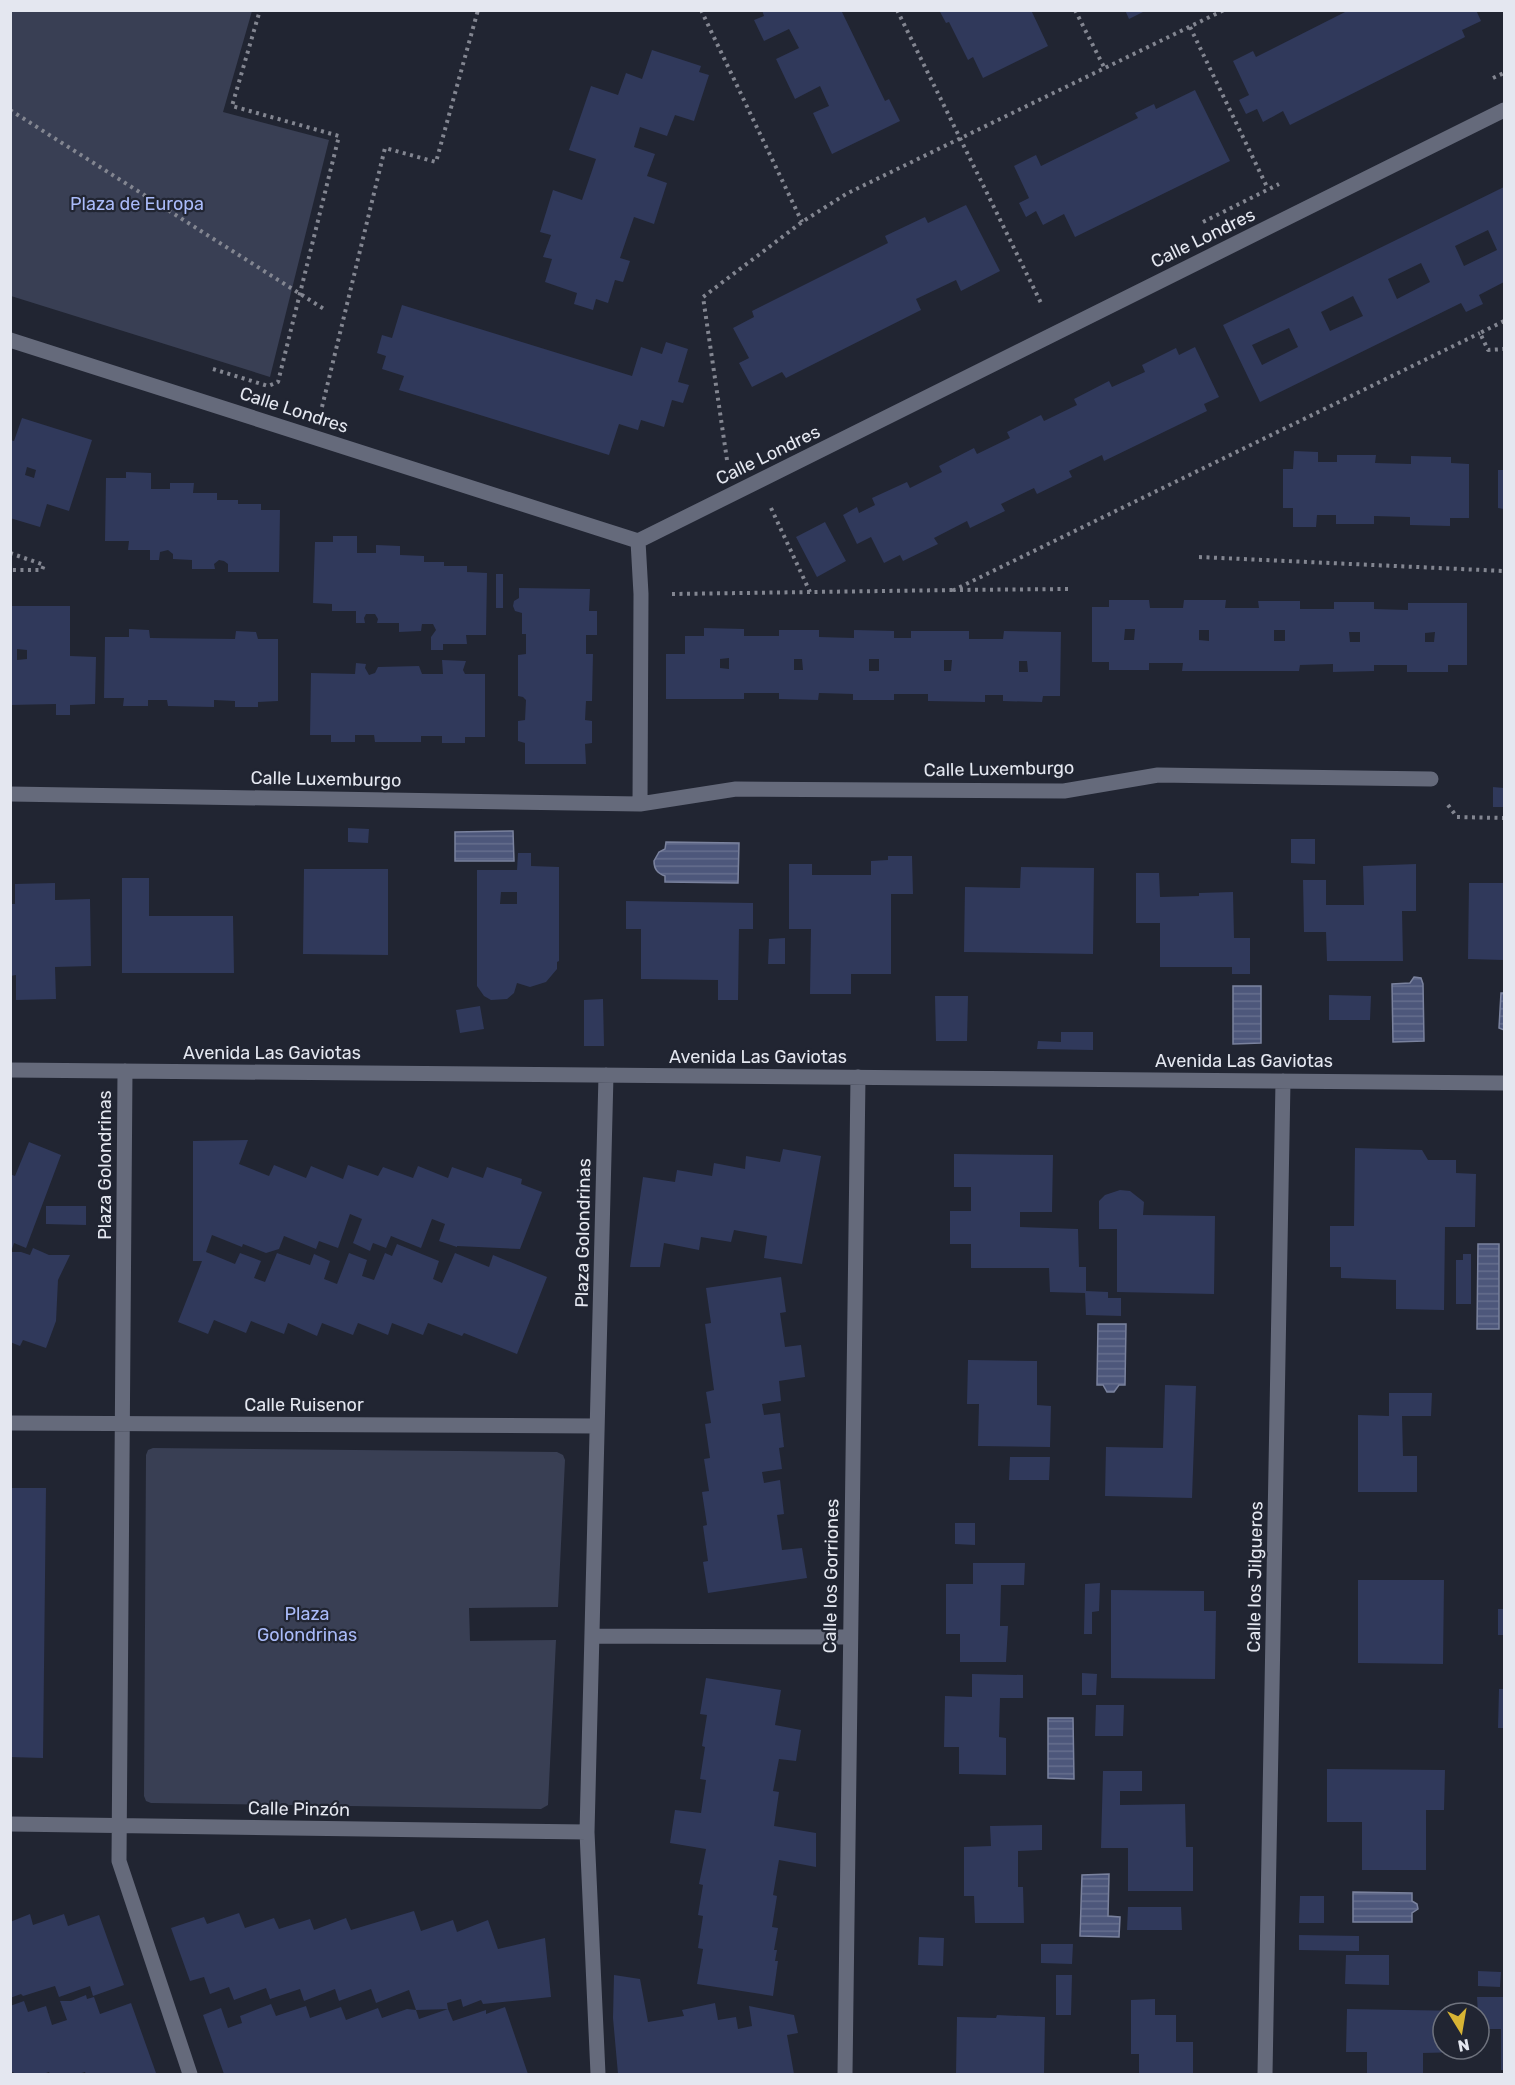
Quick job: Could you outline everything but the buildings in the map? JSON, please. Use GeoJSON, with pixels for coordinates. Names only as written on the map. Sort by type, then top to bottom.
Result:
{"type":"FeatureCollection","features":[{"type":"Feature","properties":{"kind":"street","name":"Calle Londres"},"geometry":{"type":"LineString","coordinates":[[10,340],[638,541],[1504,110]]}},
{"type":"Feature","properties":{"kind":"street"},"geometry":{"type":"LineString","coordinates":[[638,541],[641,594],[640,804]]}},
{"type":"Feature","properties":{"kind":"street","name":"Calle Luxemburgo"},"geometry":{"type":"LineString","coordinates":[[10,794],[640,804],[736,789],[1064,791],[1158,775],[1431,779]]}},
{"type":"Feature","properties":{"kind":"street","name":"Avenida Las Gaviotas"},"geometry":{"type":"LineString","coordinates":[[10,1070],[1504,1083]]}},
{"type":"Feature","properties":{"kind":"street","name":"Plaza Golondrinas"},"geometry":{"type":"LineString","coordinates":[[125,1071],[119,1860],[190,2074]]}},
{"type":"Feature","properties":{"kind":"street","name":"Plaza Golondrinas"},"geometry":{"type":"LineString","coordinates":[[598,2074],[587,1832],[606,1075]]}},
{"type":"Feature","properties":{"kind":"street","name":"Calle los Gorriones"},"geometry":{"type":"LineString","coordinates":[[845,2074],[858,1077]]}},
{"type":"Feature","properties":{"kind":"street","name":"Calle los Jilgueros"},"geometry":{"type":"LineString","coordinates":[[1265,2074],[1283,1081]]}},
{"type":"Feature","properties":{"kind":"street","name":"Calle Ruisenor"},"geometry":{"type":"LineString","coordinates":[[10,1423],[597,1426]]}},
{"type":"Feature","properties":{"kind":"street"},"geometry":{"type":"LineString","coordinates":[[592,1636],[849,1637]]}},
{"type":"Feature","properties":{"kind":"street","name":"Calle Pinzón"},"geometry":{"type":"LineString","coordinates":[[10,1824],[587,1832]]}},
{"type":"Feature","properties":{"kind":"path"},"geometry":{"type":"LineString","coordinates":[[212,369],[268,386],[278,382],[339,136],[232,106],[260,10]]}},
{"type":"Feature","properties":{"kind":"path"},"geometry":{"type":"LineString","coordinates":[[322,409],[385,148],[436,162],[478,10]]}},
{"type":"Feature","properties":{"kind":"path"},"geometry":{"type":"LineString","coordinates":[[701,10],[802,222]]}},
{"type":"Feature","properties":{"kind":"path"},"geometry":{"type":"LineString","coordinates":[[897,10],[1041,303],[1031,308]]}},
{"type":"Feature","properties":{"kind":"path"},"geometry":{"type":"LineString","coordinates":[[1075,10],[1105,69]]}},
{"type":"Feature","properties":{"kind":"path"},"geometry":{"type":"LineString","coordinates":[[737,455],[727,460],[703,297],[802,222],[846,194],[1224,10]]}},
{"type":"Feature","properties":{"kind":"path"},"geometry":{"type":"LineString","coordinates":[[1190,27],[1268,189]]}},
{"type":"Feature","properties":{"kind":"path"},"geometry":{"type":"LineString","coordinates":[[1483,83],[1504,73]]}},
{"type":"Feature","properties":{"kind":"path"},"geometry":{"type":"LineString","coordinates":[[10,110],[324,309]]}},
{"type":"Feature","properties":{"kind":"path"},"geometry":{"type":"LineString","coordinates":[[1196,225],[1279,184]]}},
{"type":"Feature","properties":{"kind":"path"},"geometry":{"type":"LineString","coordinates":[[954,590],[1504,321]]}},
{"type":"Feature","properties":{"kind":"path"},"geometry":{"type":"LineString","coordinates":[[1480,333],[1488,350],[1504,349]]}},
{"type":"Feature","properties":{"kind":"path"},"geometry":{"type":"LineString","coordinates":[[759,481],[810,592]]}},
{"type":"Feature","properties":{"kind":"path"},"geometry":{"type":"LineString","coordinates":[[10,553],[44,565],[42,570],[10,570]]}},
{"type":"Feature","properties":{"kind":"path"},"geometry":{"type":"LineString","coordinates":[[1199,557],[1504,571]]}},
{"type":"Feature","properties":{"kind":"path"},"geometry":{"type":"LineString","coordinates":[[641,594],[1068,589]]}},
{"type":"Feature","properties":{"kind":"path"},"geometry":{"type":"LineString","coordinates":[[1431,779],[1457,817],[1504,818]]}},
{"type":"Feature","properties":{"kind":"green space","name":"Plaza de Europa"},"geometry":{"type":"Polygon","coordinates":[[[11,10],[252,11],[223,112],[329,140],[270,377],[11,296],[11,10]]]}},
{"type":"Feature","properties":{"kind":"green space","name":"Plaza Golondrinas"},"geometry":{"type":"Polygon","coordinates":[[[153,1448],[557,1452],[563,1455],[565,1460],[558,1607],[469,1608],[470,1641],[556,1640],[548,1805],[541,1809],[151,1803],[146,1801],[144,1796],[146,1455],[148,1450],[153,1448]]]}},
{"type":"Feature","properties":{"kind":"shaded area"},"geometry":{"type":"Polygon","coordinates":[[[513,831],[514,861],[455,861],[455,832],[513,831]]]}},
{"type":"Feature","properties":{"kind":"shaded area"},"geometry":{"type":"Polygon","coordinates":[[[666,842],[739,843],[738,883],[665,882],[665,876],[656,870],[654,861],[659,852],[665,849],[666,842]]]}},
{"type":"Feature","properties":{"kind":"shaded area"},"geometry":{"type":"Polygon","coordinates":[[[1414,977],[1421,978],[1423,984],[1424,1041],[1393,1042],[1392,984],[1410,983],[1414,977]]]}},
{"type":"Feature","properties":{"kind":"shaded area"},"geometry":{"type":"Polygon","coordinates":[[[1233,986],[1261,986],[1261,1043],[1233,1044],[1233,986]]]}},
{"type":"Feature","properties":{"kind":"shaded area"},"geometry":{"type":"Polygon","coordinates":[[[1501,993],[1504,993],[1504,1030],[1499,1028],[1501,993]]]}},
{"type":"Feature","properties":{"kind":"shaded area"},"geometry":{"type":"Polygon","coordinates":[[[1478,1244],[1499,1244],[1499,1329],[1477,1329],[1478,1244]]]}},
{"type":"Feature","properties":{"kind":"shaded area"},"geometry":{"type":"Polygon","coordinates":[[[1098,1324],[1126,1324],[1125,1385],[1119,1385],[1114,1392],[1107,1392],[1103,1385],[1097,1385],[1098,1324]]]}},
{"type":"Feature","properties":{"kind":"shaded area"},"geometry":{"type":"Polygon","coordinates":[[[1048,1718],[1073,1718],[1074,1779],[1048,1778],[1048,1718]]]}},
{"type":"Feature","properties":{"kind":"shaded area"},"geometry":{"type":"Polygon","coordinates":[[[1109,1874],[1108,1916],[1120,1917],[1119,1937],[1080,1936],[1082,1875],[1109,1874]]]}},
{"type":"Feature","properties":{"kind":"shaded area"},"geometry":{"type":"Polygon","coordinates":[[[1353,1892],[1412,1893],[1412,1901],[1417,1904],[1418,1909],[1412,1913],[1412,1922],[1353,1922],[1353,1892]]]}}]}
